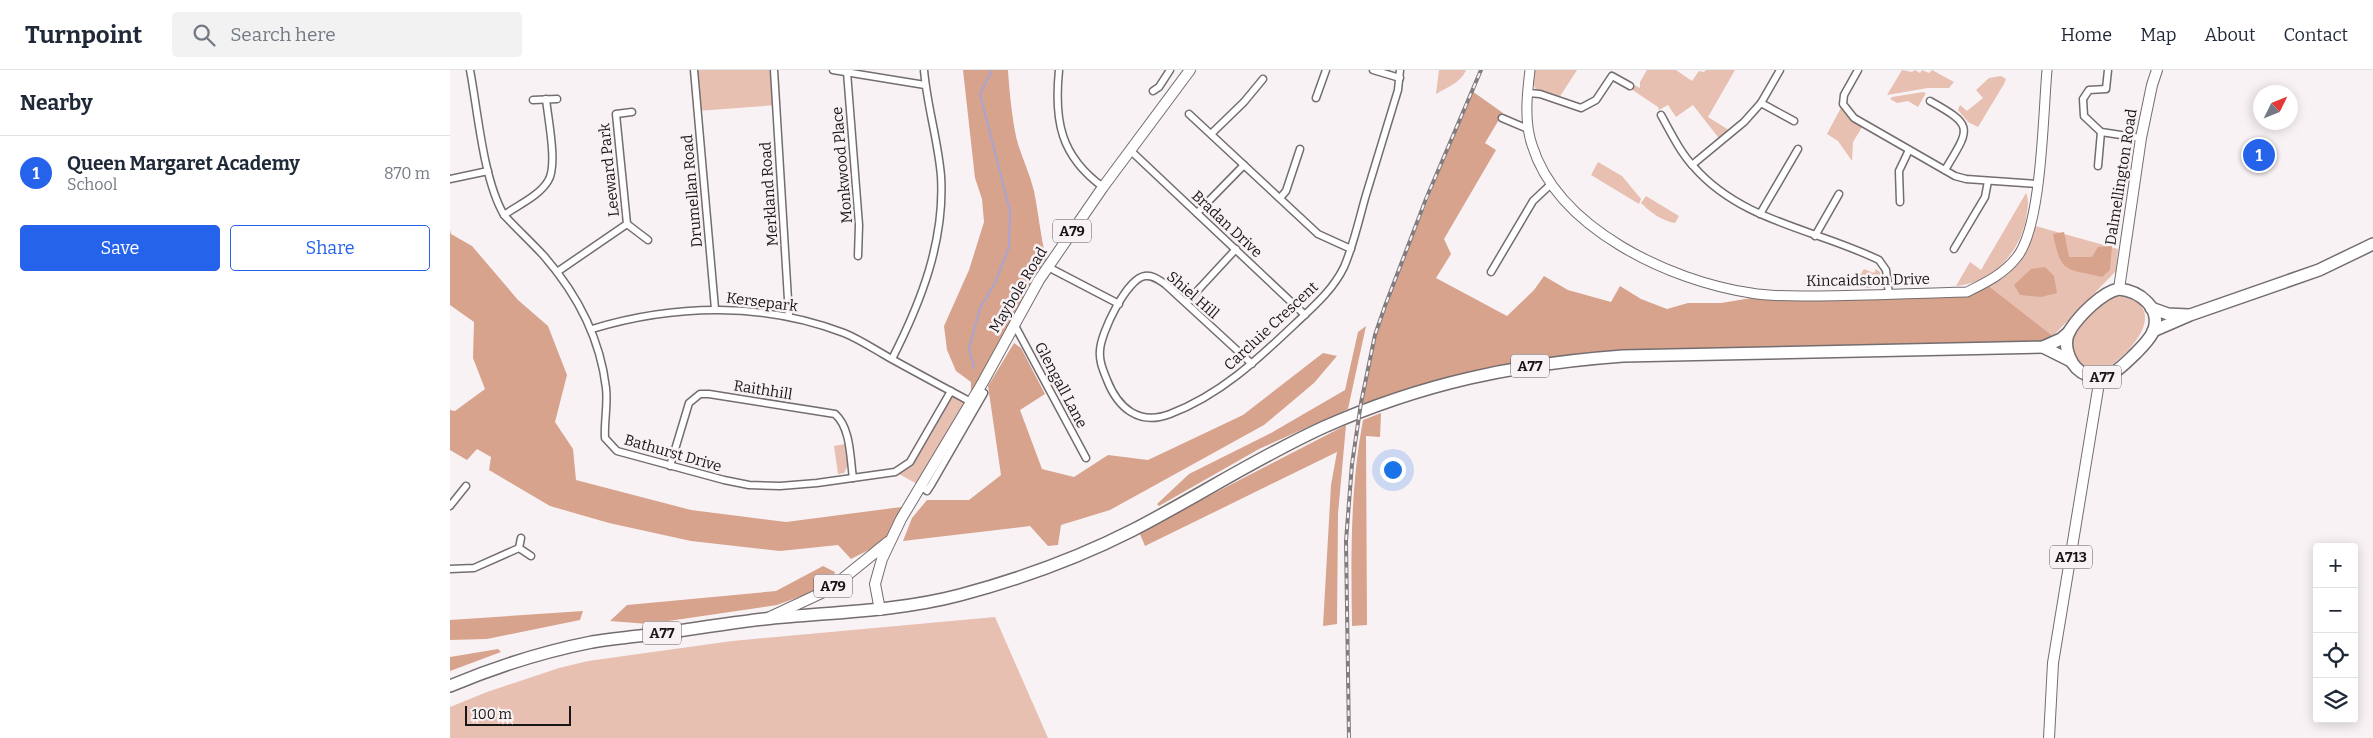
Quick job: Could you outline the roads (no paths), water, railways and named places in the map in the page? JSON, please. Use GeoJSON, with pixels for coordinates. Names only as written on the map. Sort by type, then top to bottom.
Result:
{"type":"FeatureCollection","features":[{"type":"Feature","properties":{"kind":"highway","name":"A77"},"geometry":{"type":"LineString","coordinates":[[2070,331],[2068,350],[2071,361],[2076,368],[2087,375],[2100,377],[2117,372],[2146,342],[2153,331],[2190,315],[2319,270],[2373,244]]}},
{"type":"Feature","properties":{"kind":"highway","name":"A77"},"geometry":{"type":"LineString","coordinates":[[450,686],[485,672],[591,642],[764,619],[880,610],[956,596],[1060,563],[1131,531],[1291,443],[1326,426],[1378,404],[1468,376],[1563,360],[1623,356],[2043,347],[2061,339],[2101,296],[2119,289],[2132,290],[2143,297],[2151,308],[2168,314],[2190,315]]}},
{"type":"Feature","properties":{"kind":"highway"},"geometry":{"type":"LineString","coordinates":[[2151,308],[2154,320],[2153,331]]}},
{"type":"Feature","properties":{"kind":"highway","name":"A77"},"geometry":{"type":"LineString","coordinates":[[2043,347],[2071,361]]}},
{"type":"Feature","properties":{"kind":"main road","name":"Maybole Road"},"geometry":{"type":"LineString","coordinates":[[880,610],[875,584],[882,559],[921,486],[971,402],[1014,324],[1048,267],[1103,187],[1190,70]]}},
{"type":"Feature","properties":{"kind":"main road","name":"Dalmellington Road"},"geometry":{"type":"LineString","coordinates":[[2119,289],[2141,138],[2157,70]]}},
{"type":"Feature","properties":{"kind":"main road","name":"A713"},"geometry":{"type":"LineString","coordinates":[[2049,738],[2055,654],[2100,377]]}},
{"type":"Feature","properties":{"kind":"main road","name":"Maybole Road"},"geometry":{"type":"LineString","coordinates":[[764,619],[830,588],[892,538]]}},
{"type":"Feature","properties":{"kind":"street","name":"Bathurst Drive"},"geometry":{"type":"LineString","coordinates":[[470,70],[492,189],[504,215],[558,272],[592,329],[602,359],[607,391],[605,438],[617,451],[749,485],[780,486],[895,472],[910,462],[951,391]]}},
{"type":"Feature","properties":{"kind":"street","name":"Drumellan Road"},"geometry":{"type":"LineString","coordinates":[[694,70],[715,309]]}},
{"type":"Feature","properties":{"kind":"street","name":"Merkland Road"},"geometry":{"type":"LineString","coordinates":[[774,70],[789,316]]}},
{"type":"Feature","properties":{"kind":"street"},"geometry":{"type":"LineString","coordinates":[[833,70],[926,85]]}},
{"type":"Feature","properties":{"kind":"street"},"geometry":{"type":"LineString","coordinates":[[892,359],[934,258],[940,225],[941,177],[924,70]]}},
{"type":"Feature","properties":{"kind":"street"},"geometry":{"type":"LineString","coordinates":[[1060,70],[1058,113],[1064,141],[1076,163],[1103,187]]}},
{"type":"Feature","properties":{"kind":"street"},"geometry":{"type":"LineString","coordinates":[[1153,91],[1159,87],[1170,70]]}},
{"type":"Feature","properties":{"kind":"street"},"geometry":{"type":"LineString","coordinates":[[1316,98],[1326,70]]}},
{"type":"Feature","properties":{"kind":"street"},"geometry":{"type":"LineString","coordinates":[[1373,70],[1400,78]]}},
{"type":"Feature","properties":{"kind":"street","name":"Carcluie Crescent"},"geometry":{"type":"LineString","coordinates":[[1119,304],[1101,340],[1099,352],[1102,368],[1117,400],[1125,410],[1139,417],[1153,419],[1182,410],[1207,397],[1252,364],[1305,315],[1333,284],[1343,269],[1351,249],[1400,78],[1400,70]]}},
{"type":"Feature","properties":{"kind":"street","name":"Kincaidston Drive"},"geometry":{"type":"LineString","coordinates":[[1530,70],[1528,129],[1539,165],[1550,185],[1576,213],[1616,242],[1686,276],[1722,288],[1770,295],[1967,292],[1996,277],[2017,257],[2026,242],[2032,225],[2047,70]]}},
{"type":"Feature","properties":{"kind":"street"},"geometry":{"type":"LineString","coordinates":[[1692,165],[1744,122],[1761,103],[1780,70]]}},
{"type":"Feature","properties":{"kind":"street"},"geometry":{"type":"LineString","coordinates":[[1858,70],[1844,96],[1843,104],[1854,118],[1945,170],[1966,179],[2037,184]]}},
{"type":"Feature","properties":{"kind":"street"},"geometry":{"type":"LineString","coordinates":[[2108,70],[2106,89],[2089,90],[2083,99],[2084,116],[2101,132],[2141,138]]}},
{"type":"Feature","properties":{"kind":"street","name":"Monkwood Place"},"geometry":{"type":"LineString","coordinates":[[847,72],[859,217],[858,256]]}},
{"type":"Feature","properties":{"kind":"street"},"geometry":{"type":"LineString","coordinates":[[1528,93],[1540,94],[1575,106],[1584,107],[1596,100],[1612,76],[1630,86]]}},
{"type":"Feature","properties":{"kind":"street"},"geometry":{"type":"LineString","coordinates":[[1211,134],[1244,102],[1263,79]]}},
{"type":"Feature","properties":{"kind":"street"},"geometry":{"type":"LineString","coordinates":[[533,100],[557,98]]}},
{"type":"Feature","properties":{"kind":"street"},"geometry":{"type":"LineString","coordinates":[[504,215],[531,197],[548,181],[552,163],[546,100]]}},
{"type":"Feature","properties":{"kind":"street"},"geometry":{"type":"LineString","coordinates":[[1930,101],[1959,118],[1964,124],[1964,136],[1945,170]]}},
{"type":"Feature","properties":{"kind":"street"},"geometry":{"type":"LineString","coordinates":[[1761,103],[1794,121]]}},
{"type":"Feature","properties":{"kind":"street","name":"Leeward Park"},"geometry":{"type":"LineString","coordinates":[[632,112],[614,114],[627,224],[648,240]]}},
{"type":"Feature","properties":{"kind":"street"},"geometry":{"type":"LineString","coordinates":[[1189,114],[1318,234],[1351,249]]}},
{"type":"Feature","properties":{"kind":"street"},"geometry":{"type":"LineString","coordinates":[[1661,115],[1692,165],[1728,199],[1760,214],[1879,260],[1886,270],[1889,294]]}},
{"type":"Feature","properties":{"kind":"street"},"geometry":{"type":"LineString","coordinates":[[1502,118],[1528,129]]}},
{"type":"Feature","properties":{"kind":"street"},"geometry":{"type":"LineString","coordinates":[[2098,166],[2101,132]]}},
{"type":"Feature","properties":{"kind":"street"},"geometry":{"type":"LineString","coordinates":[[1280,198],[1286,191],[1300,149]]}},
{"type":"Feature","properties":{"kind":"street"},"geometry":{"type":"LineString","coordinates":[[1760,214],[1798,149]]}},
{"type":"Feature","properties":{"kind":"street"},"geometry":{"type":"LineString","coordinates":[[1900,202],[1899,171],[1909,150]]}},
{"type":"Feature","properties":{"kind":"street","name":"Bradan Drive"},"geometry":{"type":"LineString","coordinates":[[1131,151],[1305,315]]}},
{"type":"Feature","properties":{"kind":"street"},"geometry":{"type":"LineString","coordinates":[[1197,214],[1244,165]]}},
{"type":"Feature","properties":{"kind":"street"},"geometry":{"type":"LineString","coordinates":[[450,179],[488,171]]}},
{"type":"Feature","properties":{"kind":"street"},"geometry":{"type":"LineString","coordinates":[[1954,249],[1985,197],[1988,181]]}},
{"type":"Feature","properties":{"kind":"street"},"geometry":{"type":"LineString","coordinates":[[1491,272],[1533,201],[1550,185]]}},
{"type":"Feature","properties":{"kind":"street"},"geometry":{"type":"LineString","coordinates":[[1815,236],[1839,194]]}},
{"type":"Feature","properties":{"kind":"street","name":"Leeward Park"},"geometry":{"type":"LineString","coordinates":[[558,272],[627,224]]}},
{"type":"Feature","properties":{"kind":"street"},"geometry":{"type":"LineString","coordinates":[[1186,303],[1236,249]]}},
{"type":"Feature","properties":{"kind":"street"},"geometry":{"type":"LineString","coordinates":[[1048,267],[1119,304]]}},
{"type":"Feature","properties":{"kind":"street","name":"Shiel Hill"},"geometry":{"type":"LineString","coordinates":[[1119,304],[1131,284],[1144,276],[1153,276],[1165,284],[1252,364]]}},
{"type":"Feature","properties":{"kind":"street","name":"Kersepark"},"geometry":{"type":"LineString","coordinates":[[592,329],[622,320],[668,312],[715,309],[789,316],[847,334],[971,402]]}},
{"type":"Feature","properties":{"kind":"street","name":"Glengall Lane"},"geometry":{"type":"LineString","coordinates":[[1014,324],[1086,458]]}},
{"type":"Feature","properties":{"kind":"street"},"geometry":{"type":"LineString","coordinates":[[921,486],[928,491],[984,393],[978,389]]}},
{"type":"Feature","properties":{"kind":"street","name":"Raithhill"},"geometry":{"type":"LineString","coordinates":[[670,466],[689,403],[700,394],[709,394],[835,414],[845,428],[854,478]]}},
{"type":"Feature","properties":{"kind":"street"},"geometry":{"type":"LineString","coordinates":[[450,506],[466,486]]}},
{"type":"Feature","properties":{"kind":"street"},"geometry":{"type":"LineString","coordinates":[[519,548],[521,538]]}},
{"type":"Feature","properties":{"kind":"street"},"geometry":{"type":"LineString","coordinates":[[519,548],[530,556]]}},
{"type":"Feature","properties":{"kind":"street"},"geometry":{"type":"LineString","coordinates":[[450,569],[474,568],[519,548]]}},
{"type":"Feature","properties":{"kind":"waterway"},"geometry":{"type":"LineString","coordinates":[[974,368],[969,349],[980,308],[995,283],[1009,247],[1010,211],[980,94],[992,70]]}},
{"type":"Feature","properties":{"kind":"railway"},"geometry":{"type":"LineString","coordinates":[[1349,738],[1346,541],[1352,464],[1361,403],[1375,335],[1385,306],[1426,199],[1481,70]]}},
{"type":"Feature","properties":{"kind":"place","name":"Queen Margaret Academy"},"geometry":{"type":"Point","coordinates":[2259,155]}}]}
